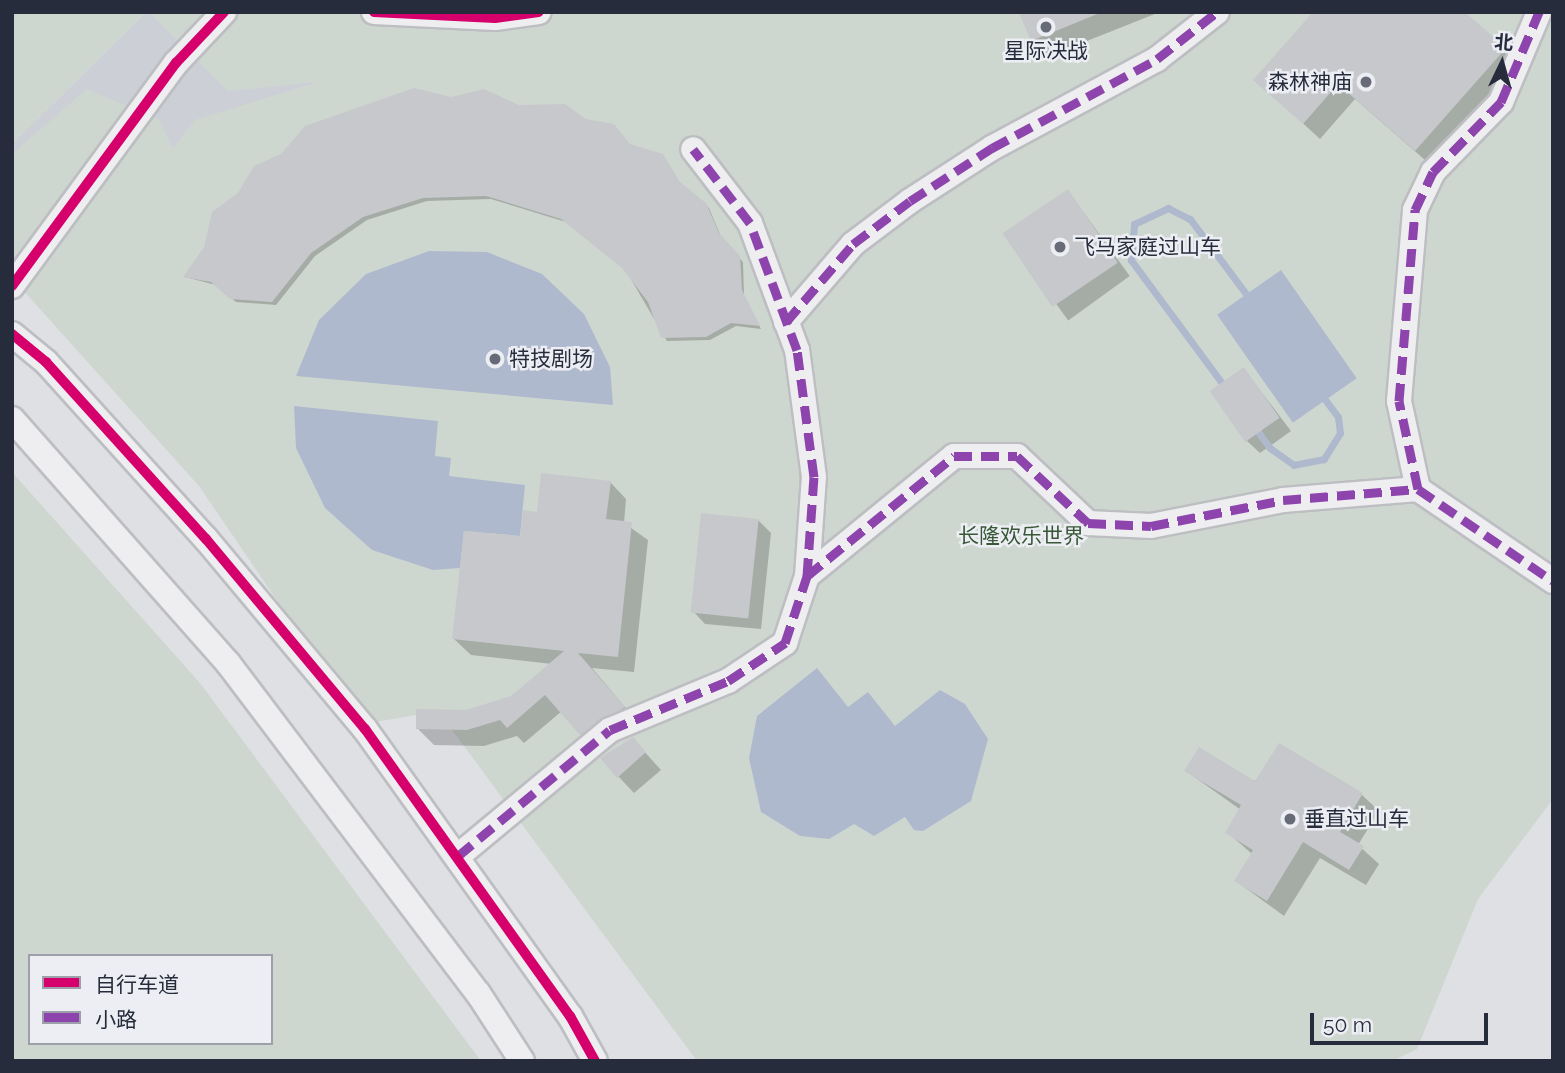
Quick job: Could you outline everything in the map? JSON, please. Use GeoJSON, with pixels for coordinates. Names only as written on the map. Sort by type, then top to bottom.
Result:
{"type":"FeatureCollection","features":[{"type":"Feature","properties":{"kind":"street"},"geometry":{"type":"LineString","coordinates":[[12,286],[176,63],[224,12]]}},
{"type":"Feature","properties":{"kind":"street"},"geometry":{"type":"LineString","coordinates":[[374,12],[495,18],[539,12]]}},
{"type":"Feature","properties":{"kind":"street"},"geometry":{"type":"LineString","coordinates":[[786,322],[853,244],[910,201],[1015,134],[1157,59],[1217,12]]}},
{"type":"Feature","properties":{"kind":"street"},"geometry":{"type":"LineString","coordinates":[[1418,489],[1398,401],[1415,210],[1433,172],[1501,102],[1539,12]]}},
{"type":"Feature","properties":{"kind":"street"},"geometry":{"type":"LineString","coordinates":[[458,856],[610,730],[645,710],[728,681],[785,643],[807,576],[814,477],[797,350],[750,223],[693,149]]}},
{"type":"Feature","properties":{"kind":"street"},"geometry":{"type":"LineString","coordinates":[[12,334],[46,362],[206,539],[365,729],[458,856],[595,1061]]}},
{"type":"Feature","properties":{"kind":"street"},"geometry":{"type":"LineString","coordinates":[[12,419],[228,663],[478,993],[522,1061]]}},
{"type":"Feature","properties":{"kind":"street"},"geometry":{"type":"LineString","coordinates":[[807,576],[954,456],[1017,456],[1088,523],[1151,526],[1283,500],[1418,489],[1553,581]]}},
{"type":"Feature","properties":{"kind":"shaded area"},"geometry":{"type":"Polygon","coordinates":[[[146,12],[749,12],[124,209],[12,271],[12,144],[146,12]]]}},
{"type":"Feature","properties":{"kind":"green space"},"geometry":{"type":"Polygon","coordinates":[[[12,12],[146,12],[12,144],[12,12]]]}},
{"type":"Feature","properties":{"kind":"green space","name":"长隆欢乐世界"},"geometry":{"type":"Polygon","coordinates":[[[149,12],[1553,12],[1553,799],[1478,899],[1417,1049],[1392,1061],[697,1061],[438,711],[376,722],[278,602],[199,486],[12,278],[12,154],[87,89],[159,120],[173,148],[195,120],[318,82],[228,91],[149,12]]]}},
{"type":"Feature","properties":{"kind":"green space"},"geometry":{"type":"Polygon","coordinates":[[[12,472],[200,683],[481,1061],[12,1061],[12,472]]]}},
{"type":"Feature","properties":{"kind":"water"},"geometry":{"type":"Polygon","coordinates":[[[429,251],[487,252],[542,274],[584,314],[610,367],[613,405],[296,376],[319,320],[366,274],[429,251]]]}},
{"type":"Feature","properties":{"kind":"water"},"geometry":{"type":"Polygon","coordinates":[[[1281,270],[1357,378],[1293,423],[1217,315],[1281,270]]]}},
{"type":"Feature","properties":{"kind":"water"},"geometry":{"type":"Polygon","coordinates":[[[294,406],[438,421],[435,456],[451,458],[449,476],[525,485],[520,536],[464,531],[460,568],[433,570],[372,550],[325,508],[296,448],[294,406]]]}},
{"type":"Feature","properties":{"kind":"water"},"geometry":{"type":"Polygon","coordinates":[[[817,668],[848,707],[868,692],[895,726],[940,690],[965,704],[988,739],[971,801],[923,831],[914,830],[905,817],[874,836],[854,824],[829,839],[800,836],[761,812],[749,758],[757,716],[817,668]]]}},
{"type":"Feature","properties":{"kind":"building","name":"星际决战"},"geometry":{"type":"Polygon","coordinates":[[[1019,12],[1099,12],[1100,13],[1031,41],[1019,12]]]}},
{"type":"Feature","properties":{"kind":"building","name":"森林神庙"},"geometry":{"type":"Polygon","coordinates":[[[1313,12],[1465,12],[1506,48],[1415,151],[1338,84],[1303,124],[1253,80],[1313,12]]]}},
{"type":"Feature","properties":{"kind":"building"},"geometry":{"type":"Polygon","coordinates":[[[414,88],[451,97],[484,89],[519,105],[565,104],[586,119],[614,124],[630,144],[663,154],[680,182],[706,203],[719,233],[740,256],[742,290],[760,326],[731,323],[706,337],[661,338],[648,302],[622,268],[561,219],[486,196],[423,198],[363,217],[311,253],[272,302],[230,299],[211,282],[183,277],[204,247],[212,212],[238,193],[254,166],[281,154],[305,126],[414,88]]]}},
{"type":"Feature","properties":{"kind":"building","name":"飞马家庭过山车"},"geometry":{"type":"Polygon","coordinates":[[[1068,189],[1118,263],[1052,307],[1003,233],[1068,189]]]}},
{"type":"Feature","properties":{"kind":"building"},"geometry":{"type":"Polygon","coordinates":[[[1244,367],[1280,418],[1245,442],[1210,391],[1244,367]]]}},
{"type":"Feature","properties":{"kind":"building"},"geometry":{"type":"Polygon","coordinates":[[[541,473],[611,481],[606,519],[632,522],[618,657],[578,653],[625,707],[580,735],[545,695],[507,728],[500,720],[467,730],[416,729],[416,709],[466,710],[511,696],[564,651],[452,639],[464,531],[520,536],[523,510],[537,512],[541,473]]]}},
{"type":"Feature","properties":{"kind":"building"},"geometry":{"type":"Polygon","coordinates":[[[701,513],[759,519],[748,619],[691,612],[701,513]]]}},
{"type":"Feature","properties":{"kind":"building"},"geometry":{"type":"Polygon","coordinates":[[[633,737],[646,752],[617,778],[600,758],[633,737]]]}},
{"type":"Feature","properties":{"kind":"building","name":"垂直过山车"},"geometry":{"type":"Polygon","coordinates":[[[1279,743],[1363,793],[1340,832],[1364,846],[1349,870],[1303,842],[1267,901],[1234,881],[1253,850],[1225,833],[1241,805],[1184,771],[1199,747],[1255,781],[1279,743]]]}},
{"type":"Feature","properties":{"kind":"waterway"},"geometry":{"type":"LineString","coordinates":[[1168,208],[1190,219],[1338,417],[1340,433],[1324,459],[1294,465],[1270,448],[1131,260],[1134,224],[1168,208]]}},
{"type":"Feature","properties":{"kind":"marked path"},"geometry":{"type":"LineString","coordinates":[[786,322],[853,244],[910,201],[992,148],[1157,59],[1217,12]]}},
{"type":"Feature","properties":{"kind":"marked path"},"geometry":{"type":"LineString","coordinates":[[1418,489],[1399,401],[1415,210],[1433,172],[1501,102],[1539,12]]}},
{"type":"Feature","properties":{"kind":"marked path"},"geometry":{"type":"LineString","coordinates":[[458,856],[610,730],[728,681],[785,643],[807,576],[814,477],[797,350],[750,223],[693,149]]}},
{"type":"Feature","properties":{"kind":"marked path"},"geometry":{"type":"LineString","coordinates":[[807,576],[954,456],[1017,456],[1088,523],[1151,526],[1283,500],[1418,489],[1553,581]]}},
{"type":"Feature","properties":{"kind":"cycle path"},"geometry":{"type":"LineString","coordinates":[[12,286],[176,63],[224,12]]}},
{"type":"Feature","properties":{"kind":"cycle path"},"geometry":{"type":"LineString","coordinates":[[374,12],[495,18],[539,12]]}},
{"type":"Feature","properties":{"kind":"cycle path"},"geometry":{"type":"LineString","coordinates":[[12,334],[46,362],[206,539],[365,729],[570,1016],[595,1061]]}},
{"type":"Feature","properties":{"kind":"place","name":"星际决战"},"geometry":{"type":"Point","coordinates":[1046,27]}},
{"type":"Feature","properties":{"kind":"place","name":"森林神庙"},"geometry":{"type":"Point","coordinates":[1366,82]}},
{"type":"Feature","properties":{"kind":"place","name":"飞马家庭过山车"},"geometry":{"type":"Point","coordinates":[1060,247]}},
{"type":"Feature","properties":{"kind":"place","name":"特技剧场"},"geometry":{"type":"Point","coordinates":[495,359]}},
{"type":"Feature","properties":{"kind":"place","name":"垂直过山车"},"geometry":{"type":"Point","coordinates":[1290,819]}}]}
